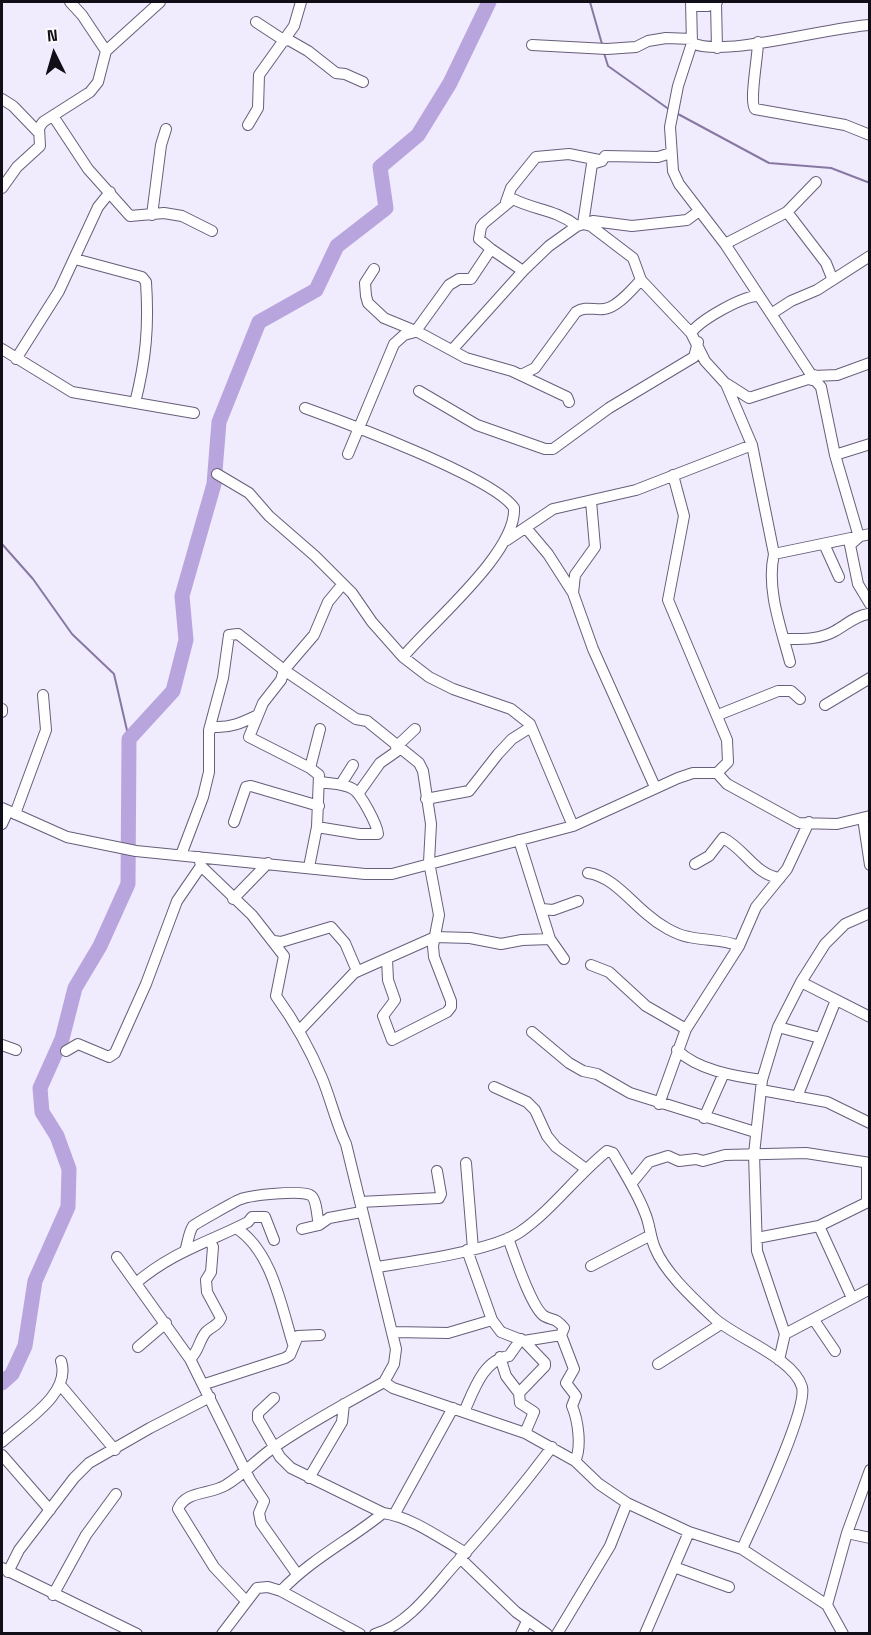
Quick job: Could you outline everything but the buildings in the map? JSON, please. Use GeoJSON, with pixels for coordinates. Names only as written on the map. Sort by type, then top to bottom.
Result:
{"type":"FeatureCollection","features":[{"type":"Feature","properties":{"kind":"street"},"geometry":{"type":"LineString","coordinates":[[70,2],[82,15],[106,51]]}},
{"type":"Feature","properties":{"kind":"street"},"geometry":{"type":"LineString","coordinates":[[3,181],[40,146],[39,133],[43,122],[90,92],[98,82],[106,51],[160,2]]}},
{"type":"Feature","properties":{"kind":"street"},"geometry":{"type":"LineString","coordinates":[[248,125],[258,108],[260,75],[294,26],[301,2]]}},
{"type":"Feature","properties":{"kind":"street"},"geometry":{"type":"LineString","coordinates":[[717,48],[716,2],[691,4],[692,41],[672,106],[671,153],[679,184],[725,244],[820,387],[835,455],[864,535]]}},
{"type":"Feature","properties":{"kind":"street"},"geometry":{"type":"LineString","coordinates":[[256,22],[308,51],[336,73],[345,74],[363,82]]}},
{"type":"Feature","properties":{"kind":"street"},"geometry":{"type":"LineString","coordinates":[[532,45],[607,49],[636,47],[648,40],[666,38],[692,41],[703,48],[717,48],[870,26]]}},
{"type":"Feature","properties":{"kind":"street"},"geometry":{"type":"LineString","coordinates":[[758,42],[758,64],[752,102],[755,109],[845,125],[870,135]]}},
{"type":"Feature","properties":{"kind":"street"},"geometry":{"type":"LineString","coordinates":[[2,99],[13,106],[39,133]]}},
{"type":"Feature","properties":{"kind":"street"},"geometry":{"type":"LineString","coordinates":[[53,116],[88,168],[130,216],[164,213],[182,216],[212,231]]}},
{"type":"Feature","properties":{"kind":"street"},"geometry":{"type":"LineString","coordinates":[[152,215],[161,145],[166,129]]}},
{"type":"Feature","properties":{"kind":"street"},"geometry":{"type":"LineString","coordinates":[[580,225],[592,164],[602,160],[605,156],[658,157],[671,153]]}},
{"type":"Feature","properties":{"kind":"street"},"geometry":{"type":"LineString","coordinates":[[506,202],[510,188],[536,157],[569,154],[602,160]]}},
{"type":"Feature","properties":{"kind":"street"},"geometry":{"type":"LineString","coordinates":[[725,244],[787,212],[816,182]]}},
{"type":"Feature","properties":{"kind":"street"},"geometry":{"type":"LineString","coordinates":[[16,359],[59,291],[98,207],[110,192]]}},
{"type":"Feature","properties":{"kind":"street"},"geometry":{"type":"LineString","coordinates":[[523,271],[479,239],[481,227],[506,202],[513,199],[522,204],[542,207],[580,225],[591,226],[633,258],[642,280],[695,337],[705,361],[726,384],[749,398],[812,377],[837,375],[870,363]]}},
{"type":"Feature","properties":{"kind":"street"},"geometry":{"type":"LineString","coordinates":[[452,350],[523,271],[549,246],[580,225],[593,221],[632,226],[687,220],[699,211]]}},
{"type":"Feature","properties":{"kind":"street"},"geometry":{"type":"LineString","coordinates":[[787,212],[826,263],[832,278]]}},
{"type":"Feature","properties":{"kind":"street"},"geometry":{"type":"LineString","coordinates":[[348,454],[361,428],[394,344],[404,335],[416,332],[449,285],[459,279],[471,279],[491,249]]}},
{"type":"Feature","properties":{"kind":"street"},"geometry":{"type":"LineString","coordinates":[[771,314],[791,301],[810,294],[870,256]]}},
{"type":"Feature","properties":{"kind":"street"},"geometry":{"type":"LineString","coordinates":[[75,259],[142,277],[146,282],[149,324],[143,372],[135,403]]}},
{"type":"Feature","properties":{"kind":"street"},"geometry":{"type":"LineString","coordinates":[[374,269],[365,283],[368,303],[384,318],[466,358],[521,375],[567,398],[569,402]]}},
{"type":"Feature","properties":{"kind":"street"},"geometry":{"type":"LineString","coordinates":[[521,375],[535,368],[576,312],[583,308],[613,307],[642,280]]}},
{"type":"Feature","properties":{"kind":"street"},"geometry":{"type":"LineString","coordinates":[[419,391],[477,425],[545,449],[554,449],[609,408],[694,357],[697,325],[747,296],[759,296]]}},
{"type":"Feature","properties":{"kind":"street"},"geometry":{"type":"LineString","coordinates":[[2,349],[72,392],[195,412]]}},
{"type":"Feature","properties":{"kind":"street"},"geometry":{"type":"LineString","coordinates":[[726,384],[752,445],[774,554],[771,574],[790,662]]}},
{"type":"Feature","properties":{"kind":"street"},"geometry":{"type":"LineString","coordinates":[[305,408],[361,428],[471,479],[510,501],[515,512],[507,540],[486,570],[440,614],[403,657]]}},
{"type":"Feature","properties":{"kind":"street"},"geometry":{"type":"LineString","coordinates":[[835,455],[870,444]]}},
{"type":"Feature","properties":{"kind":"street"},"geometry":{"type":"LineString","coordinates":[[507,540],[553,509],[627,493],[752,445]]}},
{"type":"Feature","properties":{"kind":"street"},"geometry":{"type":"LineString","coordinates":[[217,474],[249,494],[269,516],[315,556],[352,593],[372,622],[403,657],[429,676],[453,689],[511,709],[531,727],[573,826]]}},
{"type":"Feature","properties":{"kind":"street"},"geometry":{"type":"LineString","coordinates":[[673,475],[684,516],[668,600],[727,740],[728,762],[717,773]]}},
{"type":"Feature","properties":{"kind":"street"},"geometry":{"type":"LineString","coordinates":[[573,593],[575,575],[595,547],[591,501]]}},
{"type":"Feature","properties":{"kind":"street"},"geometry":{"type":"LineString","coordinates":[[526,528],[548,554],[573,593],[593,649],[655,787]]}},
{"type":"Feature","properties":{"kind":"street"},"geometry":{"type":"LineString","coordinates":[[774,554],[864,535]]}},
{"type":"Feature","properties":{"kind":"street"},"geometry":{"type":"LineString","coordinates":[[784,639],[818,638],[869,611],[858,584],[850,545],[864,535]]}},
{"type":"Feature","properties":{"kind":"street"},"geometry":{"type":"LineString","coordinates":[[824,544],[839,577]]}},
{"type":"Feature","properties":{"kind":"street"},"geometry":{"type":"LineString","coordinates":[[309,867],[317,827],[319,775],[310,768],[251,740],[251,728],[263,703],[281,680],[284,670],[314,635],[328,602],[342,585]]}},
{"type":"Feature","properties":{"kind":"street"},"geometry":{"type":"LineString","coordinates":[[181,855],[207,780],[209,730],[223,678],[229,635],[238,634],[284,670],[356,719],[367,721],[418,763],[423,771],[431,824],[429,862],[438,900],[434,957],[451,1001],[451,1007],[447,1012],[392,1040],[383,1016],[395,1000],[387,980],[387,959]]}},
{"type":"Feature","properties":{"kind":"street"},"geometry":{"type":"LineString","coordinates":[[825,705],[870,678]]}},
{"type":"Feature","properties":{"kind":"street"},"geometry":{"type":"LineString","coordinates":[[718,715],[778,691],[791,691],[800,699]]}},
{"type":"Feature","properties":{"kind":"street"},"geometry":{"type":"LineString","coordinates":[[2,825],[46,730],[43,695]]}},
{"type":"Feature","properties":{"kind":"street"},"geometry":{"type":"LineString","coordinates":[[209,730],[214,727],[229,727],[256,716]]}},
{"type":"Feature","properties":{"kind":"street"},"geometry":{"type":"LineString","coordinates":[[426,799],[469,791],[512,739],[531,727]]}},
{"type":"Feature","properties":{"kind":"street"},"geometry":{"type":"LineString","coordinates":[[310,768],[320,729]]}},
{"type":"Feature","properties":{"kind":"street"},"geometry":{"type":"LineString","coordinates":[[358,794],[380,763],[416,729]]}},
{"type":"Feature","properties":{"kind":"street"},"geometry":{"type":"LineString","coordinates":[[341,784],[353,765]]}},
{"type":"Feature","properties":{"kind":"street"},"geometry":{"type":"LineString","coordinates":[[8,811],[67,837],[136,851],[181,855],[200,861],[268,863],[365,874],[392,874],[429,862],[573,826],[655,787],[693,773],[717,773],[730,785],[798,823],[837,824],[866,817],[870,865]]}},
{"type":"Feature","properties":{"kind":"street"},"geometry":{"type":"LineString","coordinates":[[317,827],[360,834],[378,834],[358,794],[341,784],[320,782]]}},
{"type":"Feature","properties":{"kind":"street"},"geometry":{"type":"LineString","coordinates":[[234,822],[246,788],[250,786],[319,807]]}},
{"type":"Feature","properties":{"kind":"street"},"geometry":{"type":"LineString","coordinates":[[659,1104],[686,1029],[739,946],[756,907],[780,878],[809,822]]}},
{"type":"Feature","properties":{"kind":"street"},"geometry":{"type":"LineString","coordinates":[[695,864],[709,856],[723,838],[733,843],[758,869],[770,877],[780,878]]}},
{"type":"Feature","properties":{"kind":"street"},"geometry":{"type":"LineString","coordinates":[[519,840],[543,909],[550,939],[564,959]]}},
{"type":"Feature","properties":{"kind":"street"},"geometry":{"type":"LineString","coordinates":[[200,861],[274,941],[284,956],[284,964],[275,989],[276,996],[299,1031],[322,1078],[333,1114],[346,1144],[394,1332],[396,1349],[394,1364],[384,1382],[274,1447],[247,1472],[222,1487],[186,1498],[178,1509],[214,1567],[246,1601]]}},
{"type":"Feature","properties":{"kind":"street"},"geometry":{"type":"LineString","coordinates":[[66,1051],[78,1044],[109,1057],[115,1053],[146,984],[177,901],[200,861]]}},
{"type":"Feature","properties":{"kind":"street"},"geometry":{"type":"LineString","coordinates":[[233,899],[268,863]]}},
{"type":"Feature","properties":{"kind":"street"},"geometry":{"type":"LineString","coordinates":[[588,873],[596,875],[629,896],[648,916],[687,937],[717,939],[739,946]]}},
{"type":"Feature","properties":{"kind":"street"},"geometry":{"type":"LineString","coordinates":[[543,909],[553,910],[578,901]]}},
{"type":"Feature","properties":{"kind":"street"},"geometry":{"type":"LineString","coordinates":[[779,1360],[785,1334],[756,1251],[754,1154],[762,1085],[778,1027],[801,982],[825,944],[844,924],[870,913]]}},
{"type":"Feature","properties":{"kind":"street"},"geometry":{"type":"LineString","coordinates":[[274,941],[281,942],[321,928],[331,927],[345,944],[357,971]]}},
{"type":"Feature","properties":{"kind":"street"},"geometry":{"type":"LineString","coordinates":[[299,1031],[357,971],[435,937],[470,938],[501,944],[522,940],[550,939]]}},
{"type":"Feature","properties":{"kind":"street"},"geometry":{"type":"LineString","coordinates":[[591,965],[609,972],[646,1006],[686,1029]]}},
{"type":"Feature","properties":{"kind":"street"},"geometry":{"type":"LineString","coordinates":[[801,982],[870,1017]]}},
{"type":"Feature","properties":{"kind":"street"},"geometry":{"type":"LineString","coordinates":[[797,1097],[836,1000]]}},
{"type":"Feature","properties":{"kind":"street"},"geometry":{"type":"LineString","coordinates":[[778,1027],[820,1038]]}},
{"type":"Feature","properties":{"kind":"street"},"geometry":{"type":"LineString","coordinates":[[532,1032],[569,1064],[659,1104],[755,1132]]}},
{"type":"Feature","properties":{"kind":"street"},"geometry":{"type":"LineString","coordinates":[[2,1045],[16,1050]]}},
{"type":"Feature","properties":{"kind":"street"},"geometry":{"type":"LineString","coordinates":[[677,1050],[688,1060],[797,1097],[837,1105],[857,1119],[870,1123]]}},
{"type":"Feature","properties":{"kind":"street"},"geometry":{"type":"LineString","coordinates":[[704,1118],[724,1073]]}},
{"type":"Feature","properties":{"kind":"street"},"geometry":{"type":"LineString","coordinates":[[494,1087],[527,1102],[535,1110],[547,1136],[556,1147],[586,1169]]}},
{"type":"Feature","properties":{"kind":"street"},"geometry":{"type":"LineString","coordinates":[[378,1267],[470,1250],[518,1234],[607,1151],[613,1153],[632,1184],[661,1258],[692,1297],[721,1324],[779,1360],[799,1380],[803,1390],[802,1403],[780,1466],[742,1549]]}},
{"type":"Feature","properties":{"kind":"street"},"geometry":{"type":"LineString","coordinates":[[632,1184],[649,1162],[668,1156],[684,1161],[696,1159],[703,1161],[725,1155],[806,1153],[868,1163],[868,1201],[819,1226],[757,1238]]}},
{"type":"Feature","properties":{"kind":"street"},"geometry":{"type":"LineString","coordinates":[[466,1162],[470,1250],[492,1320],[501,1332],[522,1340],[545,1363],[545,1366],[519,1393]]}},
{"type":"Feature","properties":{"kind":"street"},"geometry":{"type":"LineString","coordinates":[[302,1229],[319,1226],[329,1218],[361,1207],[439,1198],[441,1194],[437,1171]]}},
{"type":"Feature","properties":{"kind":"street"},"geometry":{"type":"LineString","coordinates":[[186,1248],[192,1228],[199,1220],[226,1209],[241,1199],[289,1193],[310,1195],[313,1198],[319,1226]]}},
{"type":"Feature","properties":{"kind":"street"},"geometry":{"type":"LineString","coordinates":[[136,1283],[159,1264],[186,1248],[210,1241],[252,1217],[262,1216],[267,1220],[274,1240]]}},
{"type":"Feature","properties":{"kind":"street"},"geometry":{"type":"LineString","coordinates":[[819,1226],[852,1298]]}},
{"type":"Feature","properties":{"kind":"street"},"geometry":{"type":"LineString","coordinates":[[236,1228],[247,1236],[268,1268],[293,1344]]}},
{"type":"Feature","properties":{"kind":"street"},"geometry":{"type":"LineString","coordinates":[[591,1266],[651,1235]]}},
{"type":"Feature","properties":{"kind":"street"},"geometry":{"type":"LineString","coordinates":[[508,1238],[533,1301],[545,1316],[558,1320],[564,1328],[561,1335],[574,1369],[566,1383],[576,1396],[572,1406],[577,1417],[579,1449],[575,1461]]}},
{"type":"Feature","properties":{"kind":"street"},"geometry":{"type":"LineString","coordinates":[[190,1359],[197,1352],[206,1332],[220,1323],[221,1318],[207,1292],[206,1280],[211,1269],[213,1247],[210,1241]]}},
{"type":"Feature","properties":{"kind":"street"},"geometry":{"type":"LineString","coordinates":[[117,1257],[166,1323],[205,1384],[247,1472],[264,1501],[259,1513],[261,1523],[297,1574]]}},
{"type":"Feature","properties":{"kind":"street"},"geometry":{"type":"LineString","coordinates":[[785,1334],[870,1289]]}},
{"type":"Feature","properties":{"kind":"street"},"geometry":{"type":"LineString","coordinates":[[394,1332],[448,1333],[492,1320]]}},
{"type":"Feature","properties":{"kind":"street"},"geometry":{"type":"LineString","coordinates":[[814,1320],[835,1351]]}},
{"type":"Feature","properties":{"kind":"street"},"geometry":{"type":"LineString","coordinates":[[138,1347],[166,1323]]}},
{"type":"Feature","properties":{"kind":"street"},"geometry":{"type":"LineString","coordinates":[[658,1364],[721,1324]]}},
{"type":"Feature","properties":{"kind":"street"},"geometry":{"type":"LineString","coordinates":[[205,1384],[285,1358],[290,1355],[298,1336],[320,1335]]}},
{"type":"Feature","properties":{"kind":"street"},"geometry":{"type":"LineString","coordinates":[[464,1412],[482,1375],[500,1357],[509,1356],[522,1340],[561,1335]]}},
{"type":"Feature","properties":{"kind":"street"},"geometry":{"type":"LineString","coordinates":[[500,1357],[506,1376],[519,1393],[520,1403],[534,1412],[525,1433]]}},
{"type":"Feature","properties":{"kind":"street"},"geometry":{"type":"LineString","coordinates":[[2,1442],[41,1408],[59,1387],[64,1376],[61,1361]]}},
{"type":"Feature","properties":{"kind":"street"},"geometry":{"type":"LineString","coordinates":[[384,1382],[393,1388],[525,1433],[575,1461],[599,1484],[627,1503],[689,1532],[742,1549],[827,1605],[839,1632]]}},
{"type":"Feature","properties":{"kind":"street"},"geometry":{"type":"LineString","coordinates":[[59,1387],[62,1387],[115,1450]]}},
{"type":"Feature","properties":{"kind":"street"},"geometry":{"type":"LineString","coordinates":[[137,1634],[5,1570],[74,1478],[89,1463],[210,1397]]}},
{"type":"Feature","properties":{"kind":"street"},"geometry":{"type":"LineString","coordinates":[[274,1398],[257,1415],[274,1447],[291,1468],[388,1514],[463,1556],[526,1621],[547,1634]]}},
{"type":"Feature","properties":{"kind":"street"},"geometry":{"type":"LineString","coordinates":[[309,1478],[342,1422],[344,1404]]}},
{"type":"Feature","properties":{"kind":"street"},"geometry":{"type":"LineString","coordinates":[[281,1591],[297,1574],[388,1514],[453,1408]]}},
{"type":"Feature","properties":{"kind":"street"},"geometry":{"type":"LineString","coordinates":[[375,1634],[392,1626],[430,1593],[512,1502],[552,1447]]}},
{"type":"Feature","properties":{"kind":"street"},"geometry":{"type":"LineString","coordinates":[[2,1455],[50,1510]]}},
{"type":"Feature","properties":{"kind":"street"},"geometry":{"type":"LineString","coordinates":[[827,1605],[847,1533],[870,1470]]}},
{"type":"Feature","properties":{"kind":"street"},"geometry":{"type":"LineString","coordinates":[[53,1594],[86,1535],[117,1494]]}},
{"type":"Feature","properties":{"kind":"street"},"geometry":{"type":"LineString","coordinates":[[557,1634],[610,1546],[627,1503]]}},
{"type":"Feature","properties":{"kind":"street"},"geometry":{"type":"LineString","coordinates":[[645,1634],[689,1532]]}},
{"type":"Feature","properties":{"kind":"street"},"geometry":{"type":"LineString","coordinates":[[847,1533],[870,1538]]}},
{"type":"Feature","properties":{"kind":"street"},"geometry":{"type":"LineString","coordinates":[[674,1567],[729,1587]]}},
{"type":"Feature","properties":{"kind":"street"},"geometry":{"type":"LineString","coordinates":[[222,1634],[257,1588],[268,1587],[281,1591],[360,1634]]}},
{"type":"Feature","properties":{"kind":"street"},"geometry":{"type":"LineString","coordinates":[[521,1634],[526,1621]]}},
{"type":"Feature","properties":{"kind":"street"},"geometry":{"type":"LineString","coordinates":[[392,1626],[401,1634]]}},
{"type":"Feature","properties":{"kind":"waterway"},"geometry":{"type":"LineString","coordinates":[[2,1383],[12,1374],[25,1346],[35,1281],[68,1207],[69,1169],[57,1136],[42,1112],[40,1088],[62,1039],[75,988],[100,946],[128,884],[129,739],[173,691],[186,640],[182,596],[214,484],[219,422],[259,322],[316,290],[337,246],[386,208],[380,167],[418,135],[450,83],[489,2]]}},
{"type":"Feature","properties":{"kind":"waterway"},"geometry":{"type":"LineString","coordinates":[[590,2],[602,44]]}},
{"type":"Feature","properties":{"kind":"waterway"},"geometry":{"type":"LineString","coordinates":[[604,53],[608,66],[670,110]]}},
{"type":"Feature","properties":{"kind":"waterway"},"geometry":{"type":"LineString","coordinates":[[678,114],[769,163],[831,168],[870,183]]}},
{"type":"Feature","properties":{"kind":"waterway"},"geometry":{"type":"LineString","coordinates":[[2,544],[33,579],[72,634],[114,674],[129,739]]}}]}
